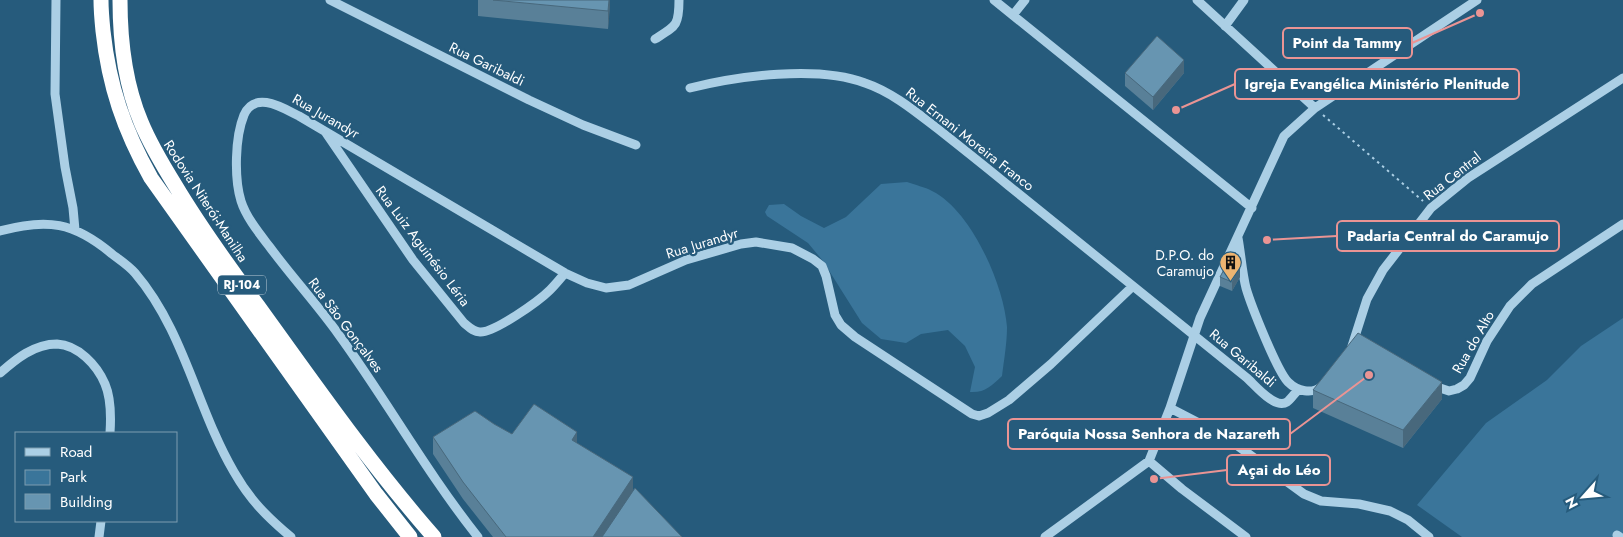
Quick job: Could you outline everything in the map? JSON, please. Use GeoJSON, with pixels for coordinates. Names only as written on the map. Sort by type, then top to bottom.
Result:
{"type":"FeatureCollection","features":[{"type":"Feature","properties":{"kind":"highway","name":"Rodovia Niterói-Manilha"},"geometry":{"type":"LineString","coordinates":[[101,0],[106,61],[117,106],[134,149],[150,178],[376,494],[410,537]]}},
{"type":"Feature","properties":{"kind":"highway","name":"Rodovia Niterói-Manilha"},"geometry":{"type":"LineString","coordinates":[[120,0],[120,31],[128,81],[140,120],[151,147],[217,250],[398,495],[434,537]]}},
{"type":"Feature","properties":{"kind":"street"},"geometry":{"type":"LineString","coordinates":[[56,0],[55,94],[75,230]]}},
{"type":"Feature","properties":{"kind":"street","name":"Rua Garibaldi"},"geometry":{"type":"LineString","coordinates":[[330,0],[583,126],[636,145]]}},
{"type":"Feature","properties":{"kind":"street"},"geometry":{"type":"LineString","coordinates":[[655,39],[675,26],[679,16],[679,0]]}},
{"type":"Feature","properties":{"kind":"street"},"geometry":{"type":"LineString","coordinates":[[994,0],[1252,208]]}},
{"type":"Feature","properties":{"kind":"street"},"geometry":{"type":"LineString","coordinates":[[1013,15],[1025,0]]}},
{"type":"Feature","properties":{"kind":"street"},"geometry":{"type":"LineString","coordinates":[[1197,0],[1315,108]]}},
{"type":"Feature","properties":{"kind":"street"},"geometry":{"type":"LineString","coordinates":[[1225,26],[1244,0]]}},
{"type":"Feature","properties":{"kind":"street"},"geometry":{"type":"LineString","coordinates":[[1044,537],[1149,462],[1170,408],[1200,318],[1284,136],[1315,108],[1477,0]]}},
{"type":"Feature","properties":{"kind":"street","name":"Rua Ernani Moreira Franco"},"geometry":{"type":"LineString","coordinates":[[690,88],[750,77],[804,74],[838,76],[865,83],[887,93],[919,114],[1194,335]]}},
{"type":"Feature","properties":{"kind":"street","name":"Rua Central"},"geometry":{"type":"LineString","coordinates":[[1355,348],[1367,299],[1383,270],[1431,208],[1468,178],[1623,78]]}},
{"type":"Feature","properties":{"kind":"street","name":"Rua Jurandyr"},"geometry":{"type":"LineString","coordinates":[[244,116],[249,107],[255,103],[268,102],[300,116],[565,273],[587,284],[606,288],[629,284],[686,260],[741,244],[756,242],[792,248],[822,266],[835,315],[848,331],[972,414],[979,416],[988,413],[1009,400],[1051,364],[1133,286]]}},
{"type":"Feature","properties":{"kind":"street","name":"Rua São Gonçalves"},"geometry":{"type":"LineString","coordinates":[[244,116],[239,136],[237,181],[242,202],[259,233],[338,333],[417,452],[478,537]]}},
{"type":"Feature","properties":{"kind":"street","name":"Rua Luiz Aguinésio Léria"},"geometry":{"type":"LineString","coordinates":[[324,131],[413,260],[464,323],[472,330],[486,332],[500,325],[537,301],[565,273]]}},
{"type":"Feature","properties":{"kind":"street"},"geometry":{"type":"LineString","coordinates":[[0,231],[23,225],[53,224],[75,230],[97,241],[134,272],[155,300],[234,472],[255,504],[291,537]]}},
{"type":"Feature","properties":{"kind":"street","name":"Rua do Alto"},"geometry":{"type":"LineString","coordinates":[[1421,379],[1437,388],[1449,391],[1464,385],[1470,378],[1487,341],[1510,306],[1532,284],[1623,224]]}},
{"type":"Feature","properties":{"kind":"street"},"geometry":{"type":"LineString","coordinates":[[1238,238],[1246,287],[1275,360],[1286,381],[1298,390],[1310,391],[1320,388],[1330,378]]}},
{"type":"Feature","properties":{"kind":"street","name":"Rua Garibaldi"},"geometry":{"type":"LineString","coordinates":[[1194,335],[1274,402],[1286,403],[1298,390]]}},
{"type":"Feature","properties":{"kind":"street"},"geometry":{"type":"LineString","coordinates":[[0,373],[21,355],[36,349],[55,344],[70,346],[90,361],[105,384],[110,402],[110,432]]}},
{"type":"Feature","properties":{"kind":"street"},"geometry":{"type":"LineString","coordinates":[[1170,408],[1224,436],[1304,494],[1321,501],[1359,504],[1390,511],[1408,520],[1430,537]]}},
{"type":"Feature","properties":{"kind":"street"},"geometry":{"type":"LineString","coordinates":[[1149,462],[1246,537]]}},
{"type":"Feature","properties":{"kind":"street"},"geometry":{"type":"LineString","coordinates":[[100,537],[101,522]]}},
{"type":"Feature","properties":{"kind":"path"},"geometry":{"type":"LineString","coordinates":[[1315,108],[1431,208]]}},
{"type":"Feature","properties":{"kind":"green space"},"geometry":{"type":"Polygon","coordinates":[[[907,182],[932,191],[960,214],[983,250],[1000,291],[1007,327],[1002,376],[984,390],[970,392],[975,367],[965,346],[948,330],[921,334],[906,343],[881,339],[862,323],[823,261],[808,243],[767,216],[765,212],[769,205],[784,204],[801,216],[824,228],[846,217],[881,184],[907,182]]]}},
{"type":"Feature","properties":{"kind":"green space"},"geometry":{"type":"Polygon","coordinates":[[[1623,318],[1623,537],[1462,537],[1417,505],[1486,423],[1547,380],[1581,346],[1623,318]]]}},
{"type":"Feature","properties":{"kind":"building"},"geometry":{"type":"Polygon","coordinates":[[[493,0],[609,0],[608,11],[493,0]]]}},
{"type":"Feature","properties":{"kind":"building"},"geometry":{"type":"Polygon","coordinates":[[[1157,36],[1184,60],[1153,97],[1125,73],[1157,36]]]}},
{"type":"Feature","properties":{"kind":"building"},"geometry":{"type":"Polygon","coordinates":[[[1228,262],[1240,268],[1232,282],[1220,277],[1228,262]]]}},
{"type":"Feature","properties":{"kind":"building"},"geometry":{"type":"Polygon","coordinates":[[[1358,333],[1442,382],[1403,430],[1313,390],[1358,333]]]}},
{"type":"Feature","properties":{"kind":"building"},"geometry":{"type":"Polygon","coordinates":[[[534,404],[577,432],[572,440],[633,477],[593,537],[506,537],[463,482],[433,437],[475,411],[512,434],[534,404]]]}},
{"type":"Feature","properties":{"kind":"building"},"geometry":{"type":"Polygon","coordinates":[[[635,488],[682,537],[602,537],[635,488]]]}},
{"type":"Feature","properties":{"kind":"place","name":"Point da Tammy"},"geometry":{"type":"Point","coordinates":[1480,13]}},
{"type":"Feature","properties":{"kind":"place","name":"Igreja Evangélica Ministério Plenitude"},"geometry":{"type":"Point","coordinates":[1176,110]}},
{"type":"Feature","properties":{"kind":"place","name":"Padaria Central do Caramujo"},"geometry":{"type":"Point","coordinates":[1267,240]}},
{"type":"Feature","properties":{"kind":"place","name":"D.P.O. do Caramujo"},"geometry":{"type":"Point","coordinates":[1230,282]}},
{"type":"Feature","properties":{"kind":"place","name":"Paróquia Nossa Senhora de Nazareth"},"geometry":{"type":"Point","coordinates":[1369,375]}},
{"type":"Feature","properties":{"kind":"place","name":"Açai do Léo"},"geometry":{"type":"Point","coordinates":[1154,479]}}]}
